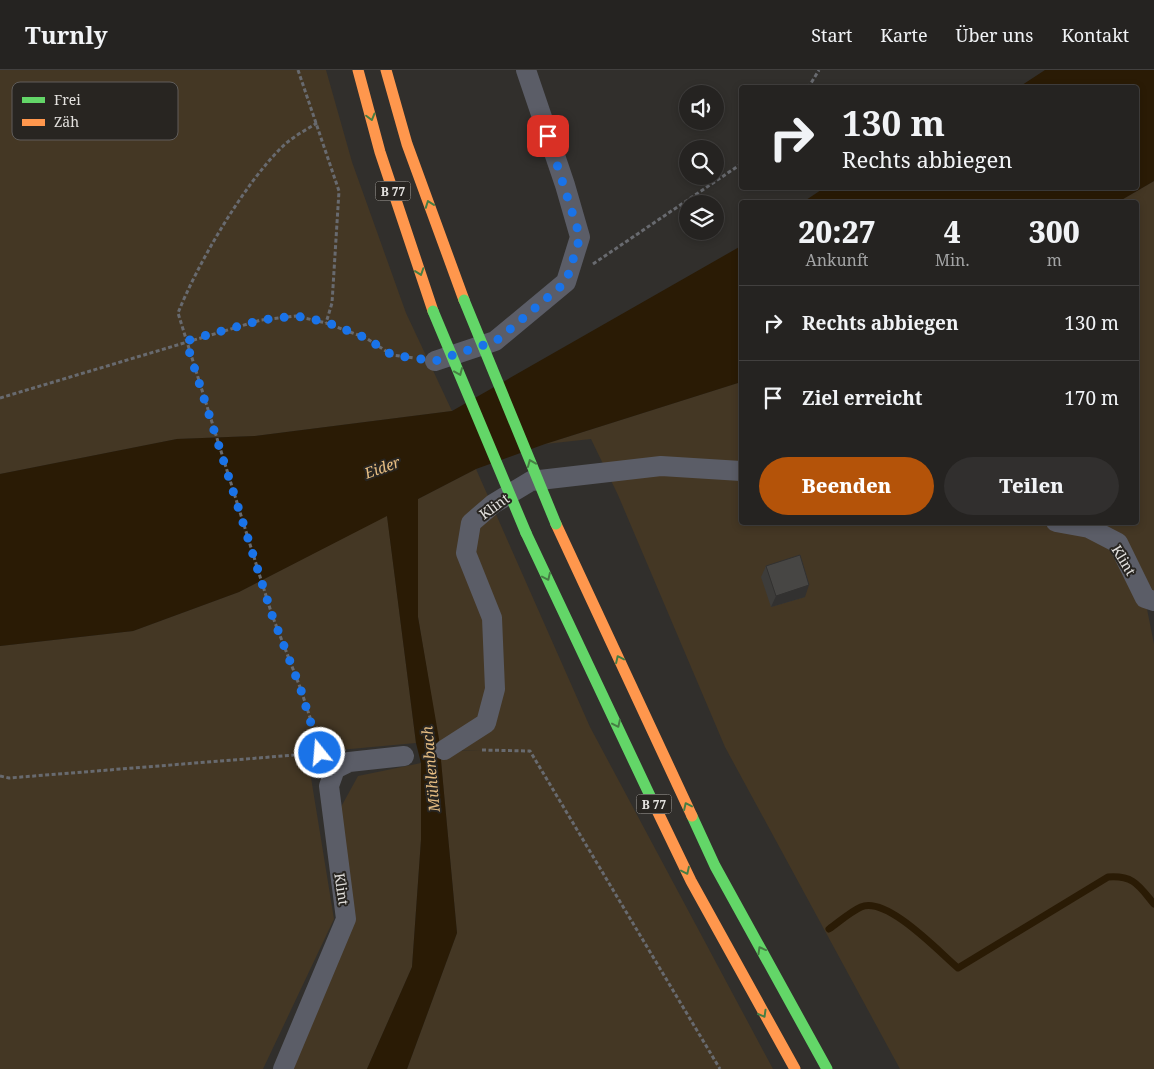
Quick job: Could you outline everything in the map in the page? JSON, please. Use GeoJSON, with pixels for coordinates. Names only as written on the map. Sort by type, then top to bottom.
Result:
{"type":"FeatureCollection","features":[{"type":"Feature","properties":{"kind":"highway","name":"B 77"},"geometry":{"type":"LineString","coordinates":[[358,70],[380,152],[433,311],[526,533],[691,881],[795,1069]]}},
{"type":"Feature","properties":{"kind":"highway","name":"B 77"},"geometry":{"type":"LineString","coordinates":[[386,70],[406,144],[464,300],[556,524],[716,866],[827,1069]]}},
{"type":"Feature","properties":{"kind":"street"},"geometry":{"type":"LineString","coordinates":[[435,361],[496,341],[566,282],[580,237],[565,185],[526,70]]}},
{"type":"Feature","properties":{"kind":"street","name":"Klint"},"geometry":{"type":"LineString","coordinates":[[444,750],[486,723],[495,689],[492,618],[466,553],[471,523],[493,504],[531,481],[661,466],[739,471]]}},
{"type":"Feature","properties":{"kind":"street","name":"Klint"},"geometry":{"type":"LineString","coordinates":[[1072,525],[1089,528],[1118,543],[1145,598],[1154,601]]}},
{"type":"Feature","properties":{"kind":"street","name":"Klint"},"geometry":{"type":"LineString","coordinates":[[283,1069],[346,919],[329,786],[335,769],[349,762],[404,756]]}},
{"type":"Feature","properties":{"kind":"path"},"geometry":{"type":"LineString","coordinates":[[298,70],[339,191],[332,303],[326,322]]}},
{"type":"Feature","properties":{"kind":"path"},"geometry":{"type":"LineString","coordinates":[[810,85],[819,70]]}},
{"type":"Feature","properties":{"kind":"path"},"geometry":{"type":"LineString","coordinates":[[0,776],[9,778],[320,753],[300,687],[272,615],[201,393],[178,313],[190,284],[262,170],[283,146],[317,123]]}},
{"type":"Feature","properties":{"kind":"path"},"geometry":{"type":"LineString","coordinates":[[566,282],[739,165]]}},
{"type":"Feature","properties":{"kind":"path"},"geometry":{"type":"LineString","coordinates":[[0,398],[261,320],[296,316],[326,322],[366,338],[392,355],[435,361]]}},
{"type":"Feature","properties":{"kind":"path"},"geometry":{"type":"LineString","coordinates":[[444,750],[530,751],[720,1069]]}},
{"type":"Feature","properties":{"kind":"shaded area"},"geometry":{"type":"Polygon","coordinates":[[[0,70],[326,70],[352,162],[406,313],[452,411],[255,436],[177,439],[0,474],[0,70]]]}},
{"type":"Feature","properties":{"kind":"shaded area"},"geometry":{"type":"Polygon","coordinates":[[[1154,181],[1154,601],[1145,599],[1154,644],[1154,1069],[900,1069],[725,747],[618,495],[591,439],[545,444],[739,383],[739,525],[1139,525],[1139,200],[1121,200],[1154,181]]]}},
{"type":"Feature","properties":{"kind":"shaded area"},"geometry":{"type":"Polygon","coordinates":[[[476,469],[590,727],[773,1069],[407,1069],[457,933],[440,751],[483,751],[440,750],[418,617],[418,499],[476,469]]]}},
{"type":"Feature","properties":{"kind":"shaded area"},"geometry":{"type":"Polygon","coordinates":[[[387,515],[416,743],[307,753],[334,919],[263,1069],[0,1069],[0,646],[133,631],[239,592],[387,515]]]}},
{"type":"Feature","properties":{"kind":"shaded area"},"geometry":{"type":"Polygon","coordinates":[[[421,763],[421,840],[412,967],[367,1069],[293,1069],[355,921],[341,807],[358,776],[421,763]]]}},
{"type":"Feature","properties":{"kind":"water"},"geometry":{"type":"Polygon","coordinates":[[[1045,70],[1154,70],[1154,181],[1139,190],[1139,85],[1022,85],[1045,70]]]}},
{"type":"Feature","properties":{"kind":"water"},"geometry":{"type":"Polygon","coordinates":[[[821,190],[1139,190],[1121,200],[806,200],[821,190]]]}},
{"type":"Feature","properties":{"kind":"water"},"geometry":{"type":"Polygon","coordinates":[[[739,247],[739,383],[545,444],[476,469],[418,499],[418,617],[439,739],[457,933],[407,1069],[367,1069],[412,967],[421,840],[421,763],[416,743],[387,516],[239,592],[133,631],[0,646],[0,474],[177,439],[255,436],[452,411],[739,247]]]}},
{"type":"Feature","properties":{"kind":"building"},"geometry":{"type":"Polygon","coordinates":[[[800,555],[809,585],[776,596],[766,566],[800,555]]]}},
{"type":"Feature","properties":{"kind":"waterway"},"geometry":{"type":"LineString","coordinates":[[829,929],[857,909],[872,906],[898,917],[912,927],[958,968],[1108,877],[1130,880],[1140,887],[1154,904]]}},
{"type":"Feature","properties":{"kind":"traffic: fast"},"geometry":{"type":"LineString","coordinates":[[464,300],[556,524]]}},
{"type":"Feature","properties":{"kind":"traffic: fast"},"geometry":{"type":"LineString","coordinates":[[433,311],[526,533]]}},
{"type":"Feature","properties":{"kind":"traffic: fast"},"geometry":{"type":"LineString","coordinates":[[526,533],[652,800]]}},
{"type":"Feature","properties":{"kind":"traffic: fast"},"geometry":{"type":"LineString","coordinates":[[692,816],[715,866],[827,1069]]}},
{"type":"Feature","properties":{"kind":"traffic: slow"},"geometry":{"type":"LineString","coordinates":[[358,70],[380,152],[433,311]]}},
{"type":"Feature","properties":{"kind":"traffic: slow"},"geometry":{"type":"LineString","coordinates":[[386,70],[407,144],[464,300]]}},
{"type":"Feature","properties":{"kind":"traffic: slow"},"geometry":{"type":"LineString","coordinates":[[556,524],[692,816]]}},
{"type":"Feature","properties":{"kind":"traffic: slow"},"geometry":{"type":"LineString","coordinates":[[652,800],[691,881],[795,1069]]}},
{"type":"Feature","properties":{"kind":"route"},"geometry":{"type":"LineString","coordinates":[[320,753],[300,687],[272,615],[186,341],[261,320],[296,316],[326,322],[366,338],[392,355],[435,361],[496,341],[566,282],[580,237],[548,136]]}},
{"type":"Feature","properties":{"kind":"water label","name":"Eider"},"geometry":{"type":"Point","coordinates":[382,467]}},
{"type":"Feature","properties":{"kind":"water label","name":"Mühlenbach"},"geometry":{"type":"Point","coordinates":[430,769]}}]}
